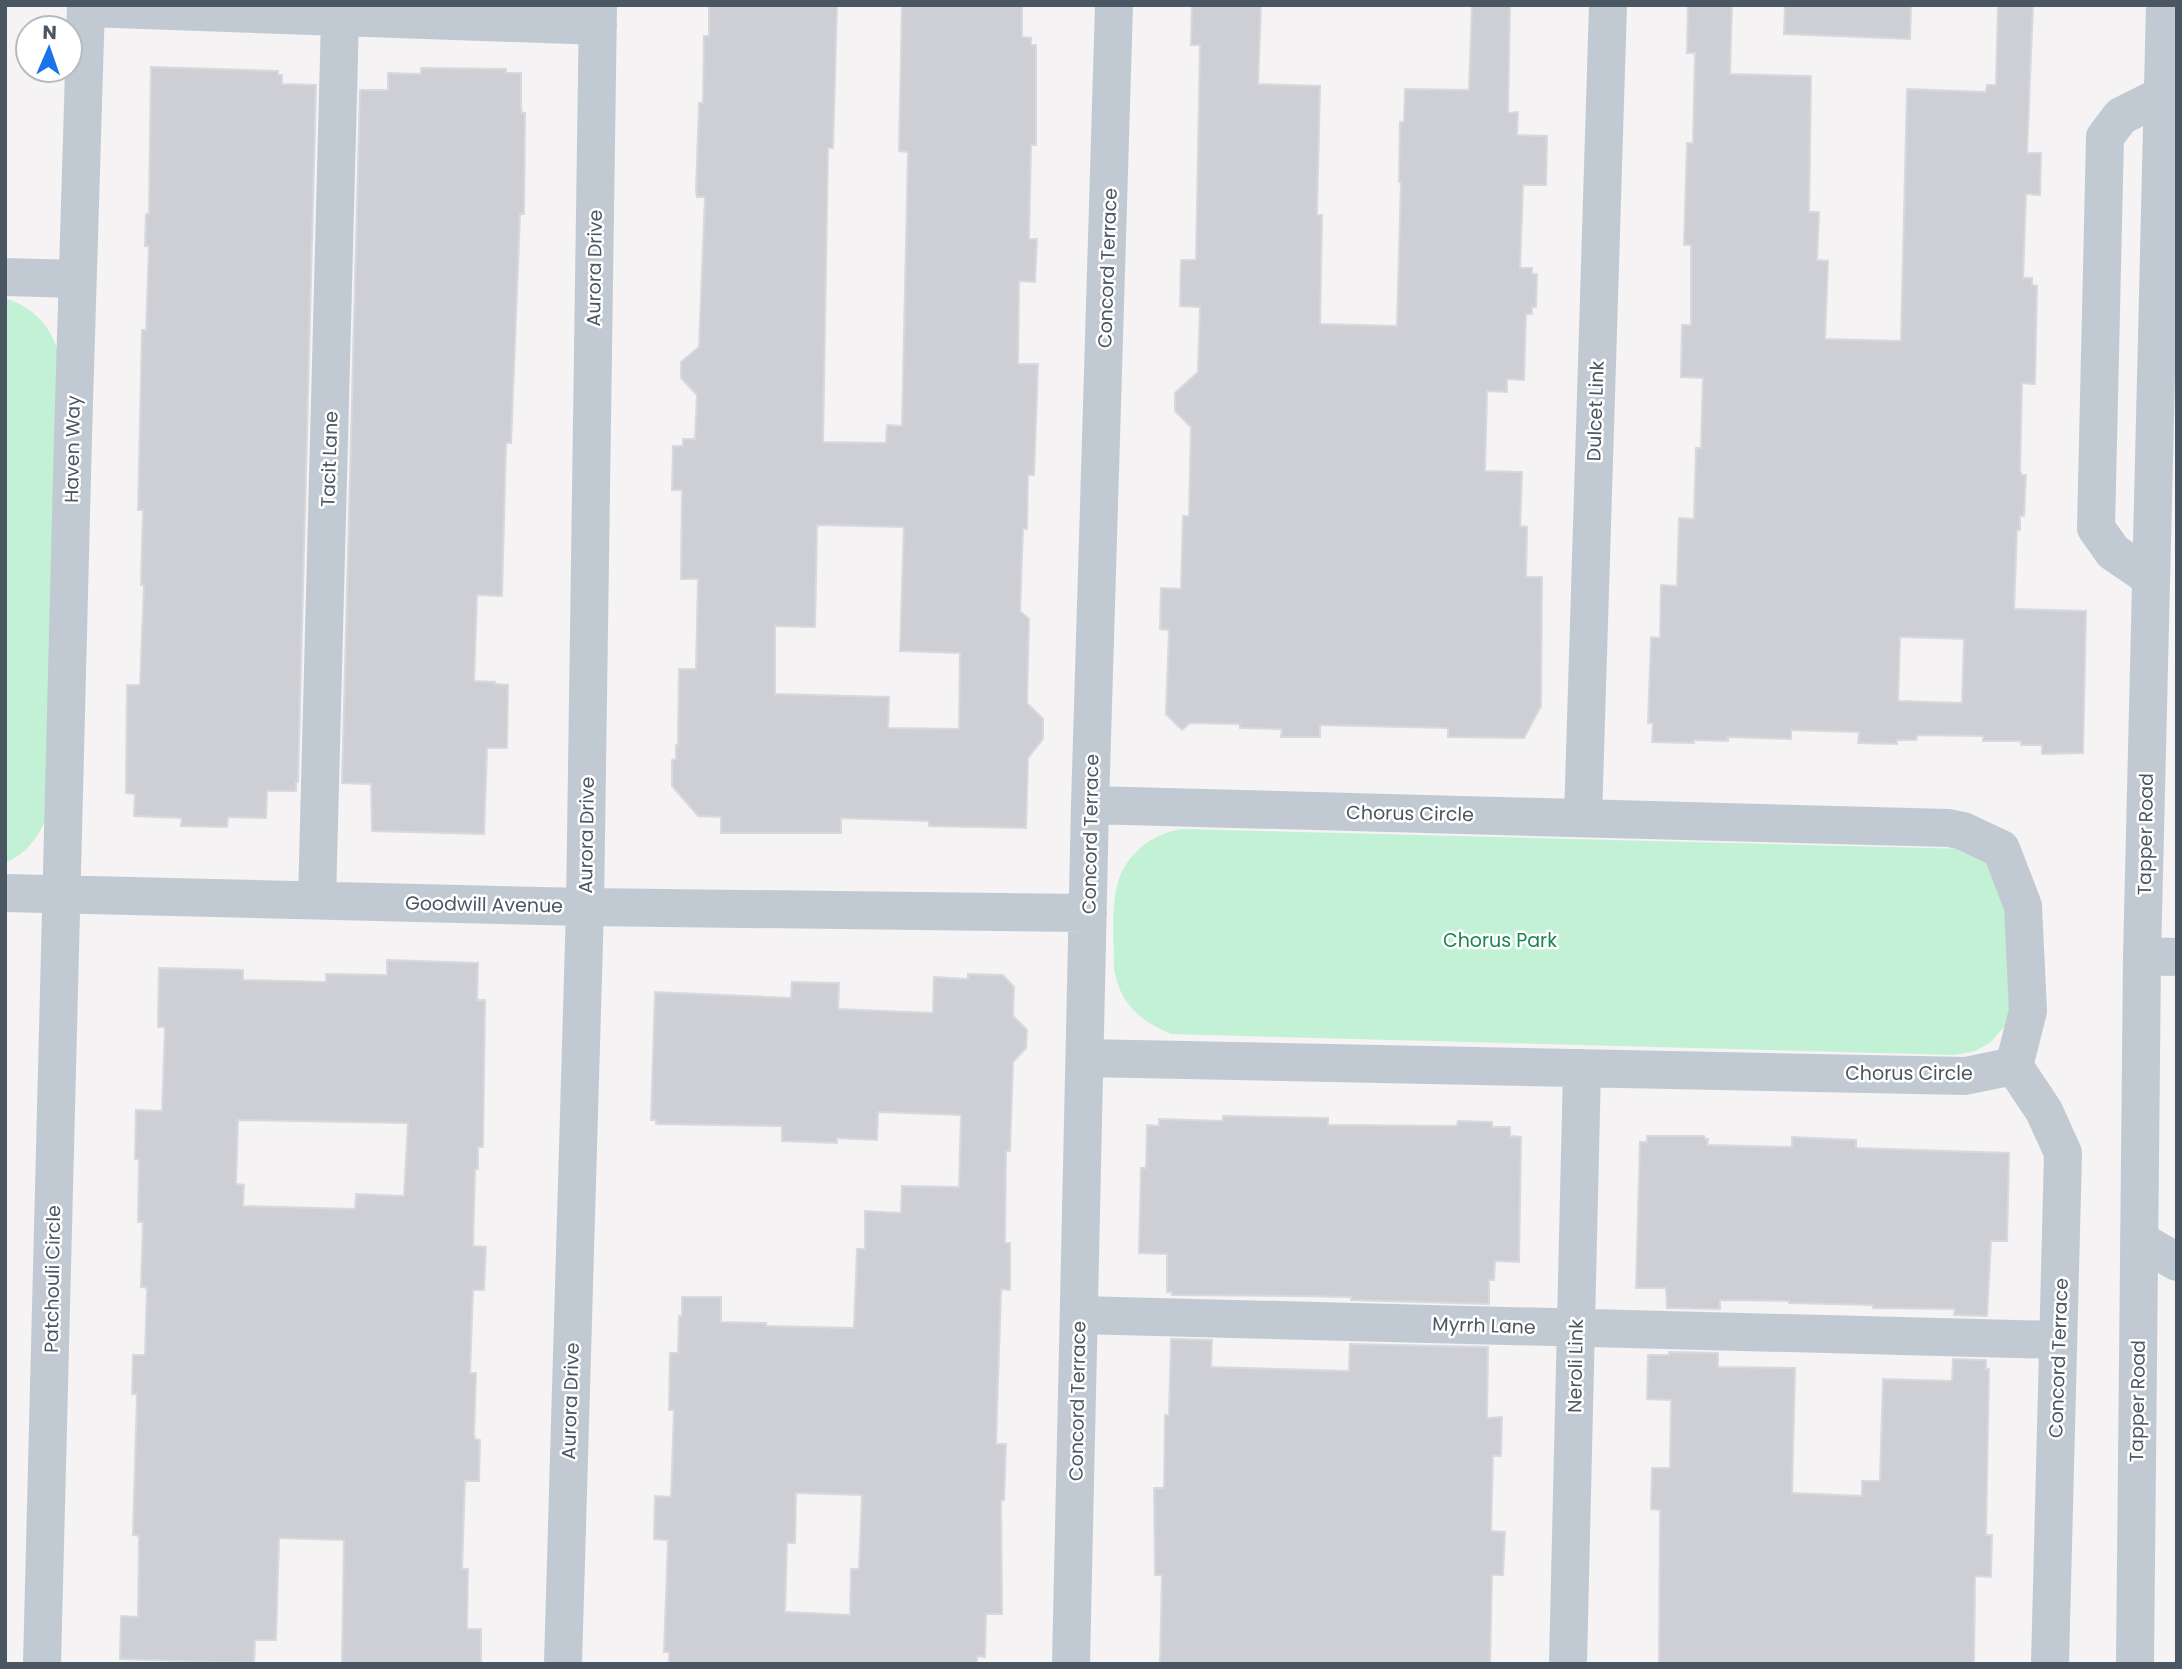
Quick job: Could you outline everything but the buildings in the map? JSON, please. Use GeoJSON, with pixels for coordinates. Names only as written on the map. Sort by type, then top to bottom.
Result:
{"type":"FeatureCollection","features":[{"type":"Feature","properties":{"kind":"street","name":"Concord Terrace"},"geometry":{"type":"LineString","coordinates":[[1071,1664],[1090,805],[1114,5]]}},
{"type":"Feature","properties":{"kind":"street","name":"Dulcet Link"},"geometry":{"type":"LineString","coordinates":[[1583,818],[1608,5]]}},
{"type":"Feature","properties":{"kind":"street","name":"Tapper Road"},"geometry":{"type":"LineString","coordinates":[[2135,1664],[2139,1240],[2159,957],[2151,578],[2165,5]]}},
{"type":"Feature","properties":{"kind":"street"},"geometry":{"type":"LineString","coordinates":[[86,7],[340,18],[598,16]]}},
{"type":"Feature","properties":{"kind":"street","name":"Haven Way"},"geometry":{"type":"LineString","coordinates":[[61,893],[86,7]]}},
{"type":"Feature","properties":{"kind":"street","name":"Aurora Drive"},"geometry":{"type":"LineString","coordinates":[[563,1664],[584,907],[598,16]]}},
{"type":"Feature","properties":{"kind":"street","name":"Tacit Lane"},"geometry":{"type":"LineString","coordinates":[[317,900],[340,18]]}},
{"type":"Feature","properties":{"kind":"street"},"geometry":{"type":"LineString","coordinates":[[2151,578],[2112,552],[2096,528],[2105,137],[2120,116],[2163,95]]}},
{"type":"Feature","properties":{"kind":"street"},"geometry":{"type":"LineString","coordinates":[[5,277],[77,279]]}},
{"type":"Feature","properties":{"kind":"street","name":"Chorus Circle"},"geometry":{"type":"LineString","coordinates":[[1085,1058],[1965,1076],[2014,1066],[2028,1011],[2023,906],[2001,849],[1963,831],[1949,828],[1090,805]]}},
{"type":"Feature","properties":{"kind":"street","name":"Goodwill Avenue"},"geometry":{"type":"LineString","coordinates":[[5,893],[584,907],[1088,913]]}},
{"type":"Feature","properties":{"kind":"street","name":"Patchouli Circle"},"geometry":{"type":"LineString","coordinates":[[42,1664],[61,893]]}},
{"type":"Feature","properties":{"kind":"street","name":"Concord Terrace"},"geometry":{"type":"LineString","coordinates":[[2014,1066],[2044,1111],[2063,1153],[2050,1664]]}},
{"type":"Feature","properties":{"kind":"street","name":"Neroli Link"},"geometry":{"type":"LineString","coordinates":[[1568,1664],[1582,1069]]}},
{"type":"Feature","properties":{"kind":"street"},"geometry":{"type":"LineString","coordinates":[[2139,1240],[2177,1262]]}},
{"type":"Feature","properties":{"kind":"street","name":"Myrrh Lane"},"geometry":{"type":"LineString","coordinates":[[1079,1315],[2058,1340]]}},
{"type":"Feature","properties":{"kind":"green space"},"geometry":{"type":"Polygon","coordinates":[[[5,298],[25,307],[40,319],[60,355],[48,815],[31,844],[5,863],[5,298]]]}},
{"type":"Feature","properties":{"kind":"green space","name":"Chorus Park"},"geometry":{"type":"Polygon","coordinates":[[[1183,829],[1967,849],[1984,856],[2010,886],[2013,1007],[2005,1026],[1991,1042],[1975,1051],[1955,1055],[1171,1034],[1141,1017],[1126,1001],[1121,991],[1114,968],[1114,905],[1121,875],[1133,855],[1161,835],[1183,829]]]}}]}
